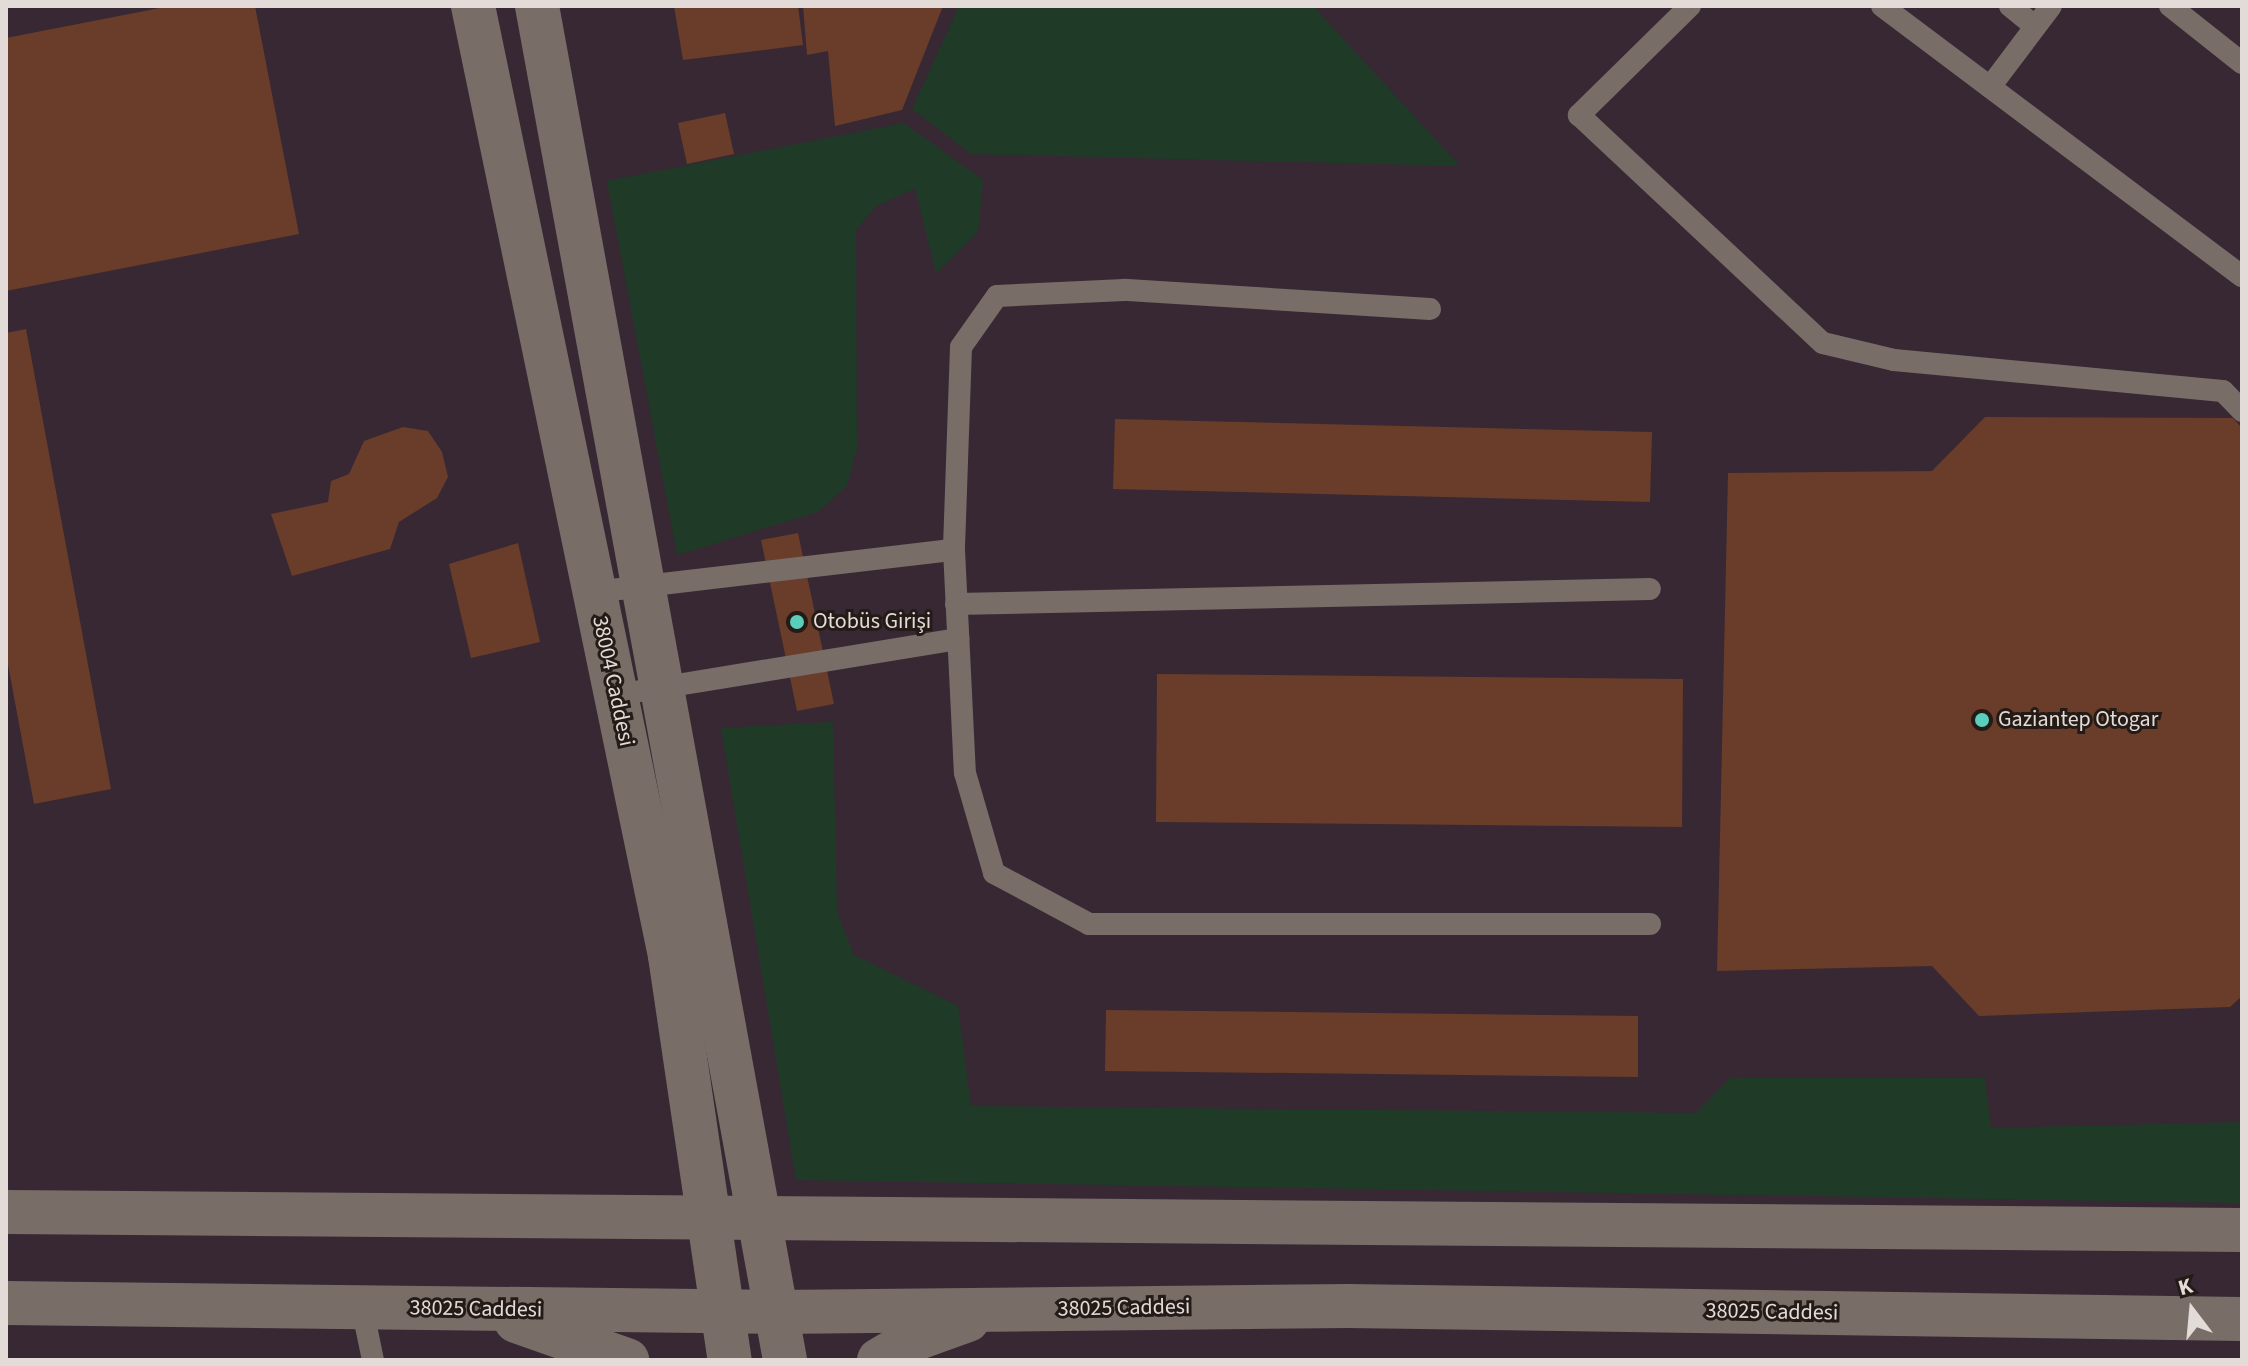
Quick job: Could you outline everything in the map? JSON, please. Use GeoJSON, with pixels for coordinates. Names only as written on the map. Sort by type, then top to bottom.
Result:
{"type":"FeatureCollection","features":[{"type":"Feature","properties":{"kind":"main road","name":"38004 Caddesi"},"geometry":{"type":"LineString","coordinates":[[473,6],[670,956],[730,1360]]}},
{"type":"Feature","properties":{"kind":"main road","name":"38004 Caddesi"},"geometry":{"type":"LineString","coordinates":[[537,6],[785,1360]]}},
{"type":"Feature","properties":{"kind":"main road"},"geometry":{"type":"LineString","coordinates":[[6,1212],[2242,1230]]}},
{"type":"Feature","properties":{"kind":"main road","name":"38025 Caddesi"},"geometry":{"type":"LineString","coordinates":[[6,1303],[776,1312],[1348,1306],[2242,1319]]}},
{"type":"Feature","properties":{"kind":"main road"},"geometry":{"type":"LineString","coordinates":[[480,1309],[627,1360]]}},
{"type":"Feature","properties":{"kind":"main road"},"geometry":{"type":"LineString","coordinates":[[879,1360],[915,1339],[996,1310]]}},
{"type":"Feature","properties":{"kind":"lane"},"geometry":{"type":"LineString","coordinates":[[1690,6],[1579,115],[1823,343],[1894,360],[2223,391],[2242,411]]}},
{"type":"Feature","properties":{"kind":"lane"},"geometry":{"type":"LineString","coordinates":[[1882,6],[2242,276]]}},
{"type":"Feature","properties":{"kind":"lane"},"geometry":{"type":"LineString","coordinates":[[2010,6],[2035,26]]}},
{"type":"Feature","properties":{"kind":"lane"},"geometry":{"type":"LineString","coordinates":[[1990,87],[2051,6]]}},
{"type":"Feature","properties":{"kind":"lane"},"geometry":{"type":"LineString","coordinates":[[2170,6],[2242,63]]}},
{"type":"Feature","properties":{"kind":"lane"},"geometry":{"type":"LineString","coordinates":[[1430,309],[1124,290],[997,296],[961,347],[954,550],[965,773],[994,873],[1089,924],[1650,924]]}},
{"type":"Feature","properties":{"kind":"lane"},"geometry":{"type":"LineString","coordinates":[[594,592],[643,589],[954,550]]}},
{"type":"Feature","properties":{"kind":"lane"},"geometry":{"type":"LineString","coordinates":[[956,604],[1650,589]]}},
{"type":"Feature","properties":{"kind":"lane"},"geometry":{"type":"LineString","coordinates":[[616,695],[662,683],[958,639]]}},
{"type":"Feature","properties":{"kind":"lane"},"geometry":{"type":"LineString","coordinates":[[362,1307],[373,1360]]}},
{"type":"Feature","properties":{"kind":"shaded area"},"geometry":{"type":"Polygon","coordinates":[[[6,6],[2242,6],[2242,1360],[6,1360],[6,6]]]}},
{"type":"Feature","properties":{"kind":"green space"},"geometry":{"type":"Polygon","coordinates":[[[959,6],[1313,6],[1460,166],[971,154],[912,109],[959,6]]]}},
{"type":"Feature","properties":{"kind":"green space"},"geometry":{"type":"Polygon","coordinates":[[[904,123],[983,180],[978,232],[936,274],[915,188],[875,207],[856,230],[857,448],[847,486],[818,512],[677,555],[607,181],[904,123]]]}},
{"type":"Feature","properties":{"kind":"green space"},"geometry":{"type":"Polygon","coordinates":[[[833,722],[837,912],[854,955],[958,1006],[971,1106],[1696,1113],[1731,1077],[1985,1078],[1991,1128],[2242,1122],[2242,1203],[796,1180],[721,728],[833,722]]]}},
{"type":"Feature","properties":{"kind":"building"},"geometry":{"type":"Polygon","coordinates":[[[170,6],[255,6],[299,234],[6,291],[6,38],[170,6]]]}},
{"type":"Feature","properties":{"kind":"building"},"geometry":{"type":"Polygon","coordinates":[[[674,6],[798,6],[803,45],[683,60],[674,6]]]}},
{"type":"Feature","properties":{"kind":"building"},"geometry":{"type":"Polygon","coordinates":[[[803,6],[943,6],[902,110],[835,126],[828,51],[807,55],[803,6]]]}},
{"type":"Feature","properties":{"kind":"building"},"geometry":{"type":"Polygon","coordinates":[[[725,113],[734,154],[687,164],[678,123],[725,113]]]}},
{"type":"Feature","properties":{"kind":"building"},"geometry":{"type":"Polygon","coordinates":[[[26,329],[111,789],[34,804],[6,654],[6,333],[26,329]]]}},
{"type":"Feature","properties":{"kind":"building","name":"Gaziantep Otogar"},"geometry":{"type":"Polygon","coordinates":[[[1985,417],[2233,418],[2242,428],[2242,996],[2230,1007],[1979,1016],[1932,966],[1717,971],[1728,473],[1932,471],[1985,417]]]}},
{"type":"Feature","properties":{"kind":"building"},"geometry":{"type":"Polygon","coordinates":[[[1115,419],[1652,432],[1650,502],[1113,489],[1115,419]]]}},
{"type":"Feature","properties":{"kind":"building"},"geometry":{"type":"Polygon","coordinates":[[[403,427],[428,431],[442,452],[448,477],[437,498],[399,522],[390,549],[292,576],[271,514],[328,502],[331,481],[349,474],[364,441],[403,427]]]}},
{"type":"Feature","properties":{"kind":"building","name":"Otobüs Girişi"},"geometry":{"type":"Polygon","coordinates":[[[798,533],[834,704],[797,711],[761,540],[798,533]]]}},
{"type":"Feature","properties":{"kind":"building"},"geometry":{"type":"Polygon","coordinates":[[[518,543],[540,642],[471,658],[449,564],[518,543]]]}},
{"type":"Feature","properties":{"kind":"building"},"geometry":{"type":"Polygon","coordinates":[[[1157,674],[1683,679],[1682,827],[1156,822],[1157,674]]]}},
{"type":"Feature","properties":{"kind":"building"},"geometry":{"type":"Polygon","coordinates":[[[1106,1010],[1638,1016],[1638,1077],[1105,1071],[1106,1010]]]}},
{"type":"Feature","properties":{"kind":"place","name":"Otobüs Girişi"},"geometry":{"type":"Point","coordinates":[797,622]}},
{"type":"Feature","properties":{"kind":"place","name":"Gaziantep Otogar"},"geometry":{"type":"Point","coordinates":[1982,720]}}]}
